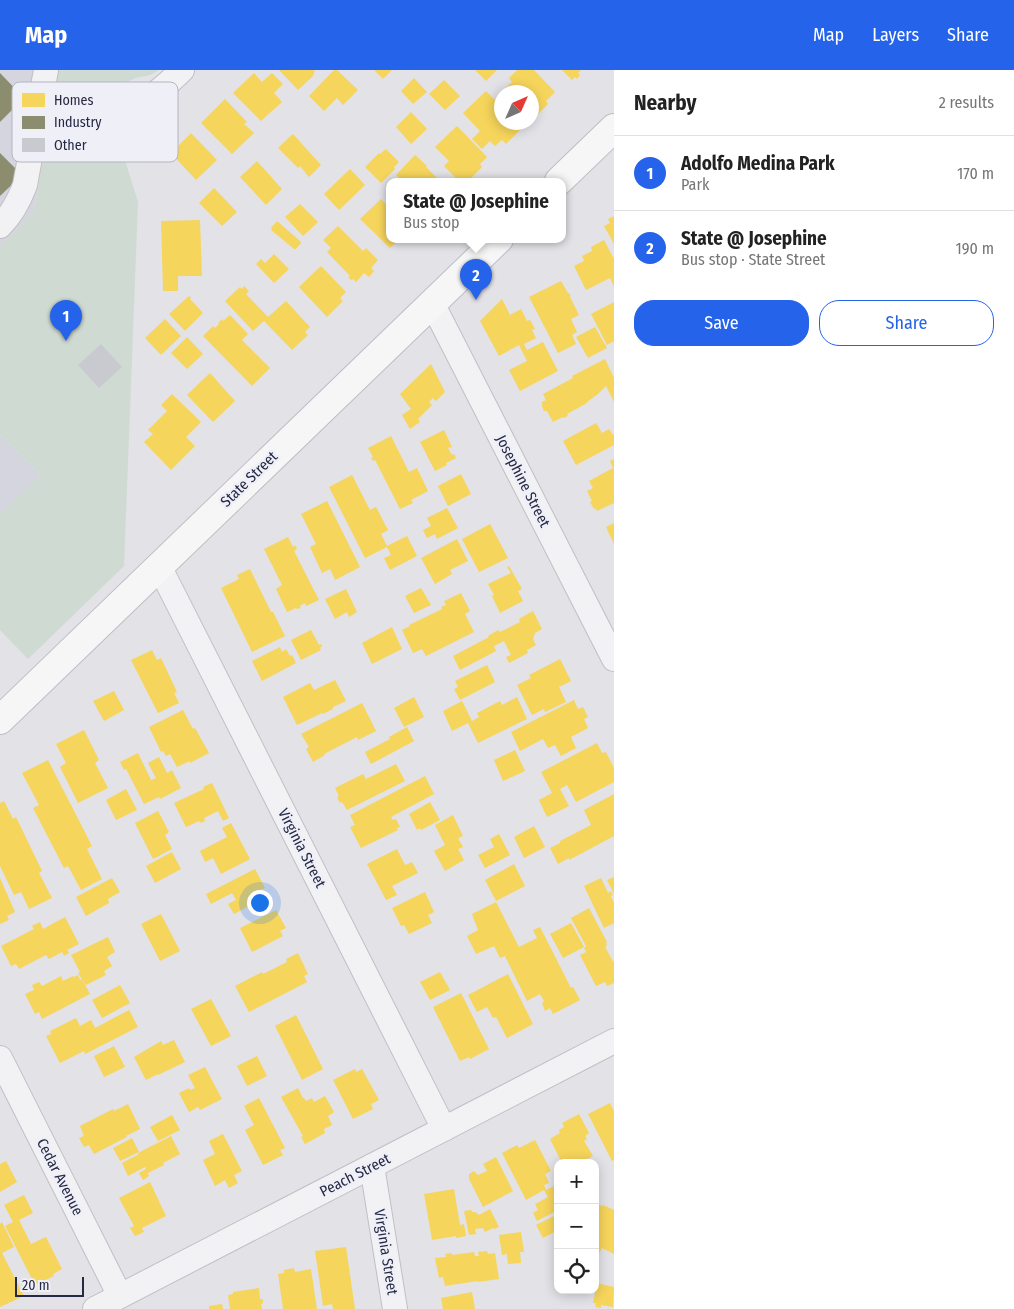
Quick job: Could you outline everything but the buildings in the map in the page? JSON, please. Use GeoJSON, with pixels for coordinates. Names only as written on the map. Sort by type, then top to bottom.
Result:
{"type":"FeatureCollection","features":[{"type":"Feature","properties":{"kind":"main road"},"geometry":{"type":"LineString","coordinates":[[562,178],[614,128]]}},
{"type":"Feature","properties":{"kind":"main road","name":"State Street"},"geometry":{"type":"LineString","coordinates":[[0,720],[495,243]]}},
{"type":"Feature","properties":{"kind":"street"},"geometry":{"type":"LineString","coordinates":[[169,82],[182,70]]}},
{"type":"Feature","properties":{"kind":"street"},"geometry":{"type":"LineString","coordinates":[[0,226],[20,198],[25,185],[29,162]]}},
{"type":"Feature","properties":{"kind":"street","name":"Josephine Street"},"geometry":{"type":"LineString","coordinates":[[432,302],[614,659]]}},
{"type":"Feature","properties":{"kind":"street","name":"Virginia Street"},"geometry":{"type":"LineString","coordinates":[[159,566],[444,1129]]}},
{"type":"Feature","properties":{"kind":"street","name":"Peach Street"},"geometry":{"type":"LineString","coordinates":[[95,1309],[614,1041]]}},
{"type":"Feature","properties":{"kind":"street","name":"Cedar Avenue"},"geometry":{"type":"LineString","coordinates":[[0,1058],[120,1296]]}},
{"type":"Feature","properties":{"kind":"street","name":"Virginia Street"},"geometry":{"type":"LineString","coordinates":[[372,1166],[395,1309]]}},
{"type":"Feature","properties":{"kind":"shaded area"},"geometry":{"type":"Polygon","coordinates":[[[0,70],[58,70],[56,82],[12,82],[12,162],[42,162],[34,211],[0,247],[0,70]]]}},
{"type":"Feature","properties":{"kind":"shaded area"},"geometry":{"type":"Polygon","coordinates":[[[58,70],[158,70],[152,74],[127,82],[56,82],[58,70]]]}},
{"type":"Feature","properties":{"kind":"shaded area"},"geometry":{"type":"Polygon","coordinates":[[[42,162],[125,162],[138,202],[124,566],[28,659],[0,630],[0,514],[40,475],[0,435],[0,247],[34,211],[42,162]]]}},
{"type":"Feature","properties":{"kind":"shaded area"},"geometry":{"type":"Polygon","coordinates":[[[0,435],[40,475],[0,514],[0,435]]]}},
{"type":"Feature","properties":{"kind":"place","name":"State @ Josephine"},"geometry":{"type":"Point","coordinates":[476,300]}},
{"type":"Feature","properties":{"kind":"place","name":"Adolfo Medina Park"},"geometry":{"type":"Point","coordinates":[66,341]}}]}
